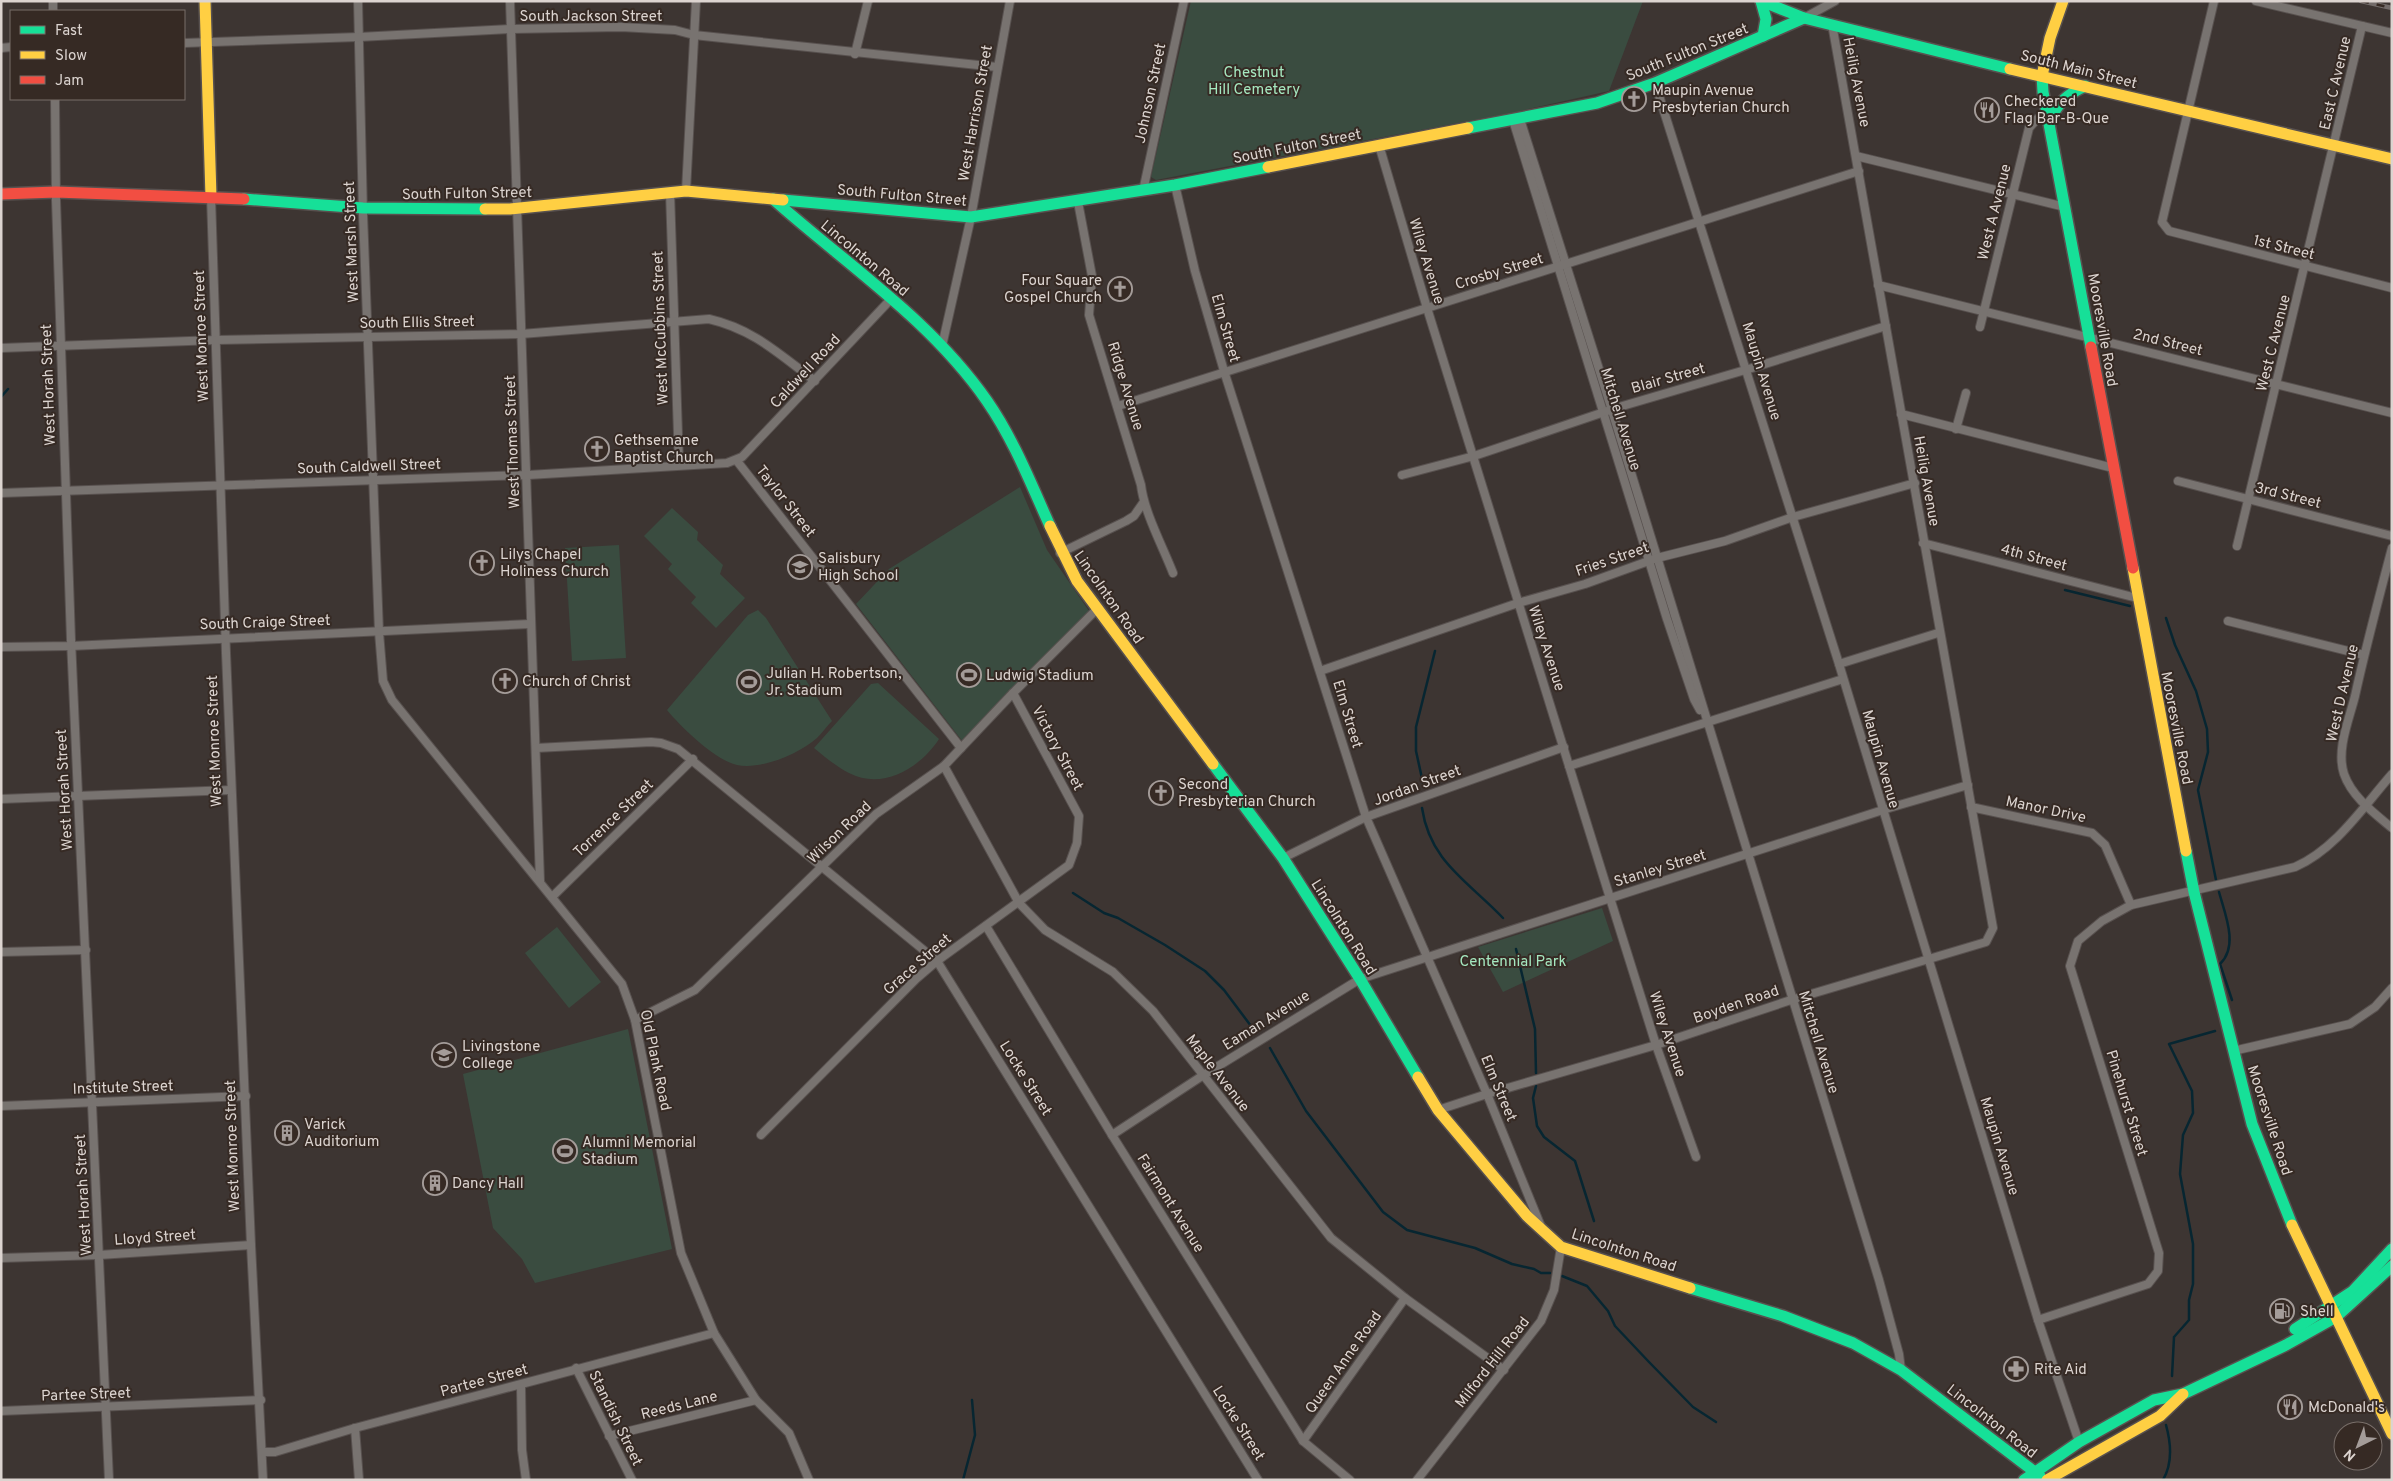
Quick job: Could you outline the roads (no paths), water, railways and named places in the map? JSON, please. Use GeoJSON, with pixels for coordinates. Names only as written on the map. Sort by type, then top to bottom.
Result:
{"type":"FeatureCollection","features":[{"type":"Feature","properties":{"kind":"main road","name":"West Monroe Street"},"geometry":{"type":"LineString","coordinates":[[205,1],[211,196]]}},
{"type":"Feature","properties":{"kind":"main road","name":"South Main Street"},"geometry":{"type":"LineString","coordinates":[[1761,1],[1804,18],[2188,112],[2392,159]]}},
{"type":"Feature","properties":{"kind":"main road"},"geometry":{"type":"LineString","coordinates":[[1761,1],[1768,17],[1768,24],[1763,36]]}},
{"type":"Feature","properties":{"kind":"main road","name":"Mooresville Road"},"geometry":{"type":"LineString","coordinates":[[2062,1],[2050,38],[2042,76],[2137,598],[2194,892],[2252,1124],[2278,1192],[2392,1434]]}},
{"type":"Feature","properties":{"kind":"main road","name":"South Fulton Street"},"geometry":{"type":"LineString","coordinates":[[1,194],[56,192],[211,196],[363,208],[517,209],[686,191],[971,217],[1143,191],[1597,102],[1655,84],[1804,18]]}},
{"type":"Feature","properties":{"kind":"main road"},"geometry":{"type":"LineString","coordinates":[[2049,118],[2054,107],[2060,101],[2085,86]]}},
{"type":"Feature","properties":{"kind":"main road","name":"Lincolnton Road"},"geometry":{"type":"LineString","coordinates":[[773,199],[892,298],[942,346],[987,401],[1004,428],[1030,478],[1060,552],[1096,610],[1283,858],[1360,979],[1438,1110],[1544,1233],[1561,1247],[1603,1262],[1787,1317],[1854,1344],[1901,1370],[2046,1480]]}},
{"type":"Feature","properties":{"kind":"main road"},"geometry":{"type":"LineString","coordinates":[[2334,1312],[2392,1249]]}},
{"type":"Feature","properties":{"kind":"main road"},"geometry":{"type":"LineString","coordinates":[[2024,1480],[2079,1442],[2154,1400],[2183,1394],[2286,1345],[2334,1312],[2392,1266]]}},
{"type":"Feature","properties":{"kind":"main road"},"geometry":{"type":"LineString","coordinates":[[2046,1480],[2160,1416],[2183,1394]]}},
{"type":"Feature","properties":{"kind":"street","name":"West Marsh Street"},"geometry":{"type":"LineString","coordinates":[[358,1],[363,208],[379,632]]}},
{"type":"Feature","properties":{"kind":"street","name":"West Thomas Street"},"geometry":{"type":"LineString","coordinates":[[510,1],[528,475],[530,624],[540,882]]}},
{"type":"Feature","properties":{"kind":"street"},"geometry":{"type":"LineString","coordinates":[[686,191],[696,1]]}},
{"type":"Feature","properties":{"kind":"street"},"geometry":{"type":"LineString","coordinates":[[855,54],[868,1]]}},
{"type":"Feature","properties":{"kind":"street","name":"West Harrison Street"},"geometry":{"type":"LineString","coordinates":[[942,346],[971,217],[1010,1]]}},
{"type":"Feature","properties":{"kind":"street","name":"Johnson Street"},"geometry":{"type":"LineString","coordinates":[[1143,191],[1184,1]]}},
{"type":"Feature","properties":{"kind":"street"},"geometry":{"type":"LineString","coordinates":[[1804,18],[1835,1]]}},
{"type":"Feature","properties":{"kind":"street"},"geometry":{"type":"LineString","coordinates":[[2188,112],[2214,1]]}},
{"type":"Feature","properties":{"kind":"street"},"geometry":{"type":"LineString","coordinates":[[2256,1],[2392,33]]}},
{"type":"Feature","properties":{"kind":"street","name":"Heilig Avenue"},"geometry":{"type":"LineString","coordinates":[[1832,24],[1915,483],[1938,633],[1968,785],[1993,928],[1986,942]]}},
{"type":"Feature","properties":{"kind":"street","name":"East C Avenue"},"geometry":{"type":"LineString","coordinates":[[2335,146],[2362,26]]}},
{"type":"Feature","properties":{"kind":"street","name":"South Jackson Street"},"geometry":{"type":"LineString","coordinates":[[185,43],[511,29],[621,27],[674,30],[855,54],[997,67]]}},
{"type":"Feature","properties":{"kind":"street","name":"Maupin Avenue"},"geometry":{"type":"LineString","coordinates":[[1655,84],[1747,369],[1839,664],[2038,1320],[2079,1442]]}},
{"type":"Feature","properties":{"kind":"street","name":"West Horah Street"},"geometry":{"type":"LineString","coordinates":[[55,100],[60,346],[71,646],[109,1480]]}},
{"type":"Feature","properties":{"kind":"street","name":"1st Street"},"geometry":{"type":"LineString","coordinates":[[2188,112],[2162,222],[2169,231],[2392,288]]}},
{"type":"Feature","properties":{"kind":"street","name":"West A Avenue"},"geometry":{"type":"LineString","coordinates":[[1980,327],[2011,194],[2029,128],[2037,119],[2049,118]]}},
{"type":"Feature","properties":{"kind":"street","name":"Mitchell Avenue"},"geometry":{"type":"LineString","coordinates":[[1516,119],[1607,411],[1657,558],[1708,723],[1791,1000],[1879,1280],[1899,1354],[1901,1370]]}},
{"type":"Feature","properties":{"kind":"street","name":"Wiley Avenue"},"geometry":{"type":"LineString","coordinates":[[1378,145],[1426,308],[1474,456],[1656,1045],[1696,1157]]}},
{"type":"Feature","properties":{"kind":"street","name":"West C Avenue"},"geometry":{"type":"LineString","coordinates":[[2237,546],[2335,146]]}},
{"type":"Feature","properties":{"kind":"street"},"geometry":{"type":"LineString","coordinates":[[1856,156],[2065,207]]}},
{"type":"Feature","properties":{"kind":"street","name":"Crosby Street"},"geometry":{"type":"LineString","coordinates":[[1118,406],[1859,172]]}},
{"type":"Feature","properties":{"kind":"street","name":"Elm Street"},"geometry":{"type":"LineString","coordinates":[[1175,185],[1195,271],[1224,371],[1366,818],[1487,1094],[1544,1233]]}},
{"type":"Feature","properties":{"kind":"street","name":"West McCubbins Street"},"geometry":{"type":"LineString","coordinates":[[670,192],[678,464]]}},
{"type":"Feature","properties":{"kind":"street","name":"West Monroe Street"},"geometry":{"type":"LineString","coordinates":[[211,196],[225,638],[251,1245],[264,1480]]}},
{"type":"Feature","properties":{"kind":"street","name":"Ridge Avenue"},"geometry":{"type":"LineString","coordinates":[[1078,202],[1092,276],[1089,315],[1142,485],[1143,503],[1152,520],[1173,573]]}},
{"type":"Feature","properties":{"kind":"street","name":"2nd Street"},"geometry":{"type":"LineString","coordinates":[[1878,285],[2392,413]]}},
{"type":"Feature","properties":{"kind":"street","name":"Caldwell Road"},"geometry":{"type":"LineString","coordinates":[[737,461],[892,298]]}},
{"type":"Feature","properties":{"kind":"street","name":"South Ellis Street"},"geometry":{"type":"LineString","coordinates":[[1,348],[216,340],[522,334],[709,318],[732,324],[754,336],[815,381]]}},
{"type":"Feature","properties":{"kind":"street","name":"Blair Street"},"geometry":{"type":"LineString","coordinates":[[1402,475],[1474,456],[1607,411],[1886,326]]}},
{"type":"Feature","properties":{"kind":"street"},"geometry":{"type":"LineString","coordinates":[[1956,429],[1966,393]]}},
{"type":"Feature","properties":{"kind":"street","name":"Mitchell Avenue"},"geometry":{"type":"LineString","coordinates":[[1607,411],[1648,561],[1694,699],[1708,723]]}},
{"type":"Feature","properties":{"kind":"street"},"geometry":{"type":"LineString","coordinates":[[1902,414],[2113,468]]}},
{"type":"Feature","properties":{"kind":"street","name":"South Caldwell Street"},"geometry":{"type":"LineString","coordinates":[[1,493],[528,475],[737,461]]}},
{"type":"Feature","properties":{"kind":"street","name":"Taylor Street"},"geometry":{"type":"LineString","coordinates":[[737,461],[961,748]]}},
{"type":"Feature","properties":{"kind":"street","name":"3rd Street"},"geometry":{"type":"LineString","coordinates":[[2178,481],[2392,536]]}},
{"type":"Feature","properties":{"kind":"street","name":"Fries Street"},"geometry":{"type":"LineString","coordinates":[[1320,671],[1518,603],[1585,584],[1657,558],[1725,541],[1793,517],[1915,483]]}},
{"type":"Feature","properties":{"kind":"street"},"geometry":{"type":"LineString","coordinates":[[1060,552],[1126,521],[1134,516],[1143,503]]}},
{"type":"Feature","properties":{"kind":"street","name":"4th Street"},"geometry":{"type":"LineString","coordinates":[[1923,543],[2137,598]]}},
{"type":"Feature","properties":{"kind":"street","name":"West D Avenue"},"geometry":{"type":"LineString","coordinates":[[2392,548],[2364,655],[2343,746],[2342,762],[2351,788],[2365,805],[2392,828]]}},
{"type":"Feature","properties":{"kind":"street","name":"Wilson Road"},"geometry":{"type":"LineString","coordinates":[[635,1020],[695,990],[876,814],[944,766],[1096,610]]}},
{"type":"Feature","properties":{"kind":"street"},"geometry":{"type":"LineString","coordinates":[[2228,621],[2364,655]]}},
{"type":"Feature","properties":{"kind":"street","name":"South Craige Street"},"geometry":{"type":"LineString","coordinates":[[1,647],[71,646],[530,624]]}},
{"type":"Feature","properties":{"kind":"street","name":"Old Plank Road"},"geometry":{"type":"LineString","coordinates":[[379,632],[383,681],[392,700],[622,984],[635,1020],[681,1253],[714,1333],[756,1400],[789,1433],[809,1480]]}},
{"type":"Feature","properties":{"kind":"street"},"geometry":{"type":"LineString","coordinates":[[1839,664],[1938,633]]}},
{"type":"Feature","properties":{"kind":"street"},"geometry":{"type":"LineString","coordinates":[[1569,766],[1843,679]]}},
{"type":"Feature","properties":{"kind":"street","name":"Victory Street"},"geometry":{"type":"LineString","coordinates":[[1013,694],[1079,816]]}},
{"type":"Feature","properties":{"kind":"street","name":"Locke Street"},"geometry":{"type":"LineString","coordinates":[[536,748],[661,743],[678,749],[693,759],[822,868],[937,961],[1258,1480]]}},
{"type":"Feature","properties":{"kind":"street","name":"Jordan Street"},"geometry":{"type":"LineString","coordinates":[[1283,858],[1366,818],[1564,747]]}},
{"type":"Feature","properties":{"kind":"street","name":"Torrence Street"},"geometry":{"type":"LineString","coordinates":[[552,897],[693,759]]}},
{"type":"Feature","properties":{"kind":"street","name":"Maple Avenue"},"geometry":{"type":"LineString","coordinates":[[944,766],[1019,903],[1045,930],[1113,972],[1132,988],[1153,1011],[1202,1076],[1331,1238],[1405,1298],[1504,1370]]}},
{"type":"Feature","properties":{"kind":"street","name":"Pinehurst Street"},"geometry":{"type":"LineString","coordinates":[[2038,1320],[2148,1284],[2158,1270],[2159,1253],[2070,966],[2078,941],[2102,921],[2131,905],[2194,892],[2295,867],[2312,859],[2329,846],[2392,774]]}},
{"type":"Feature","properties":{"kind":"street","name":"Stanley Street"},"geometry":{"type":"LineString","coordinates":[[1360,979],[1882,810],[1968,785]]}},
{"type":"Feature","properties":{"kind":"street"},"geometry":{"type":"LineString","coordinates":[[1,800],[232,790]]}},
{"type":"Feature","properties":{"kind":"street","name":"Manor Drive"},"geometry":{"type":"LineString","coordinates":[[1971,807],[2092,833],[2105,845],[2131,905]]}},
{"type":"Feature","properties":{"kind":"street","name":"Grace Street"},"geometry":{"type":"LineString","coordinates":[[761,1135],[916,979],[937,961],[1069,866],[1077,843],[1079,816]]}},
{"type":"Feature","properties":{"kind":"street","name":"Fairmont Avenue"},"geometry":{"type":"LineString","coordinates":[[986,926],[1112,1135],[1303,1441],[1350,1480]]}},
{"type":"Feature","properties":{"kind":"street","name":"Boyden Road"},"geometry":{"type":"LineString","coordinates":[[1438,1110],[1656,1045],[1791,1000],[1986,942]]}},
{"type":"Feature","properties":{"kind":"street"},"geometry":{"type":"LineString","coordinates":[[1,952],[86,950]]}},
{"type":"Feature","properties":{"kind":"street","name":"Eaman Avenue"},"geometry":{"type":"LineString","coordinates":[[1112,1135],[1202,1076],[1360,979]]}},
{"type":"Feature","properties":{"kind":"street"},"geometry":{"type":"LineString","coordinates":[[2233,1051],[2350,1024],[2375,1007],[2392,988]]}},
{"type":"Feature","properties":{"kind":"street","name":"Institute Street"},"geometry":{"type":"LineString","coordinates":[[1,1106],[246,1096]]}},
{"type":"Feature","properties":{"kind":"street","name":"Lloyd Street"},"geometry":{"type":"LineString","coordinates":[[1,1258],[99,1255],[251,1245]]}},
{"type":"Feature","properties":{"kind":"street","name":"Milford Hill Road"},"geometry":{"type":"LineString","coordinates":[[1417,1480],[1541,1321],[1554,1290],[1561,1247]]}},
{"type":"Feature","properties":{"kind":"street","name":"Queen Anne Road"},"geometry":{"type":"LineString","coordinates":[[1303,1441],[1405,1298]]}},
{"type":"Feature","properties":{"kind":"street","name":"Partee Street"},"geometry":{"type":"LineString","coordinates":[[262,1452],[275,1452],[355,1428],[521,1386],[576,1368],[714,1333]]}},
{"type":"Feature","properties":{"kind":"street","name":"Standish Street"},"geometry":{"type":"LineString","coordinates":[[576,1368],[632,1480]]}},
{"type":"Feature","properties":{"kind":"street"},"geometry":{"type":"LineString","coordinates":[[521,1386],[522,1450],[526,1480]]}},
{"type":"Feature","properties":{"kind":"street","name":"Partee Street"},"geometry":{"type":"LineString","coordinates":[[1,1411],[261,1400]]}},
{"type":"Feature","properties":{"kind":"street","name":"Reeds Lane"},"geometry":{"type":"LineString","coordinates":[[609,1436],[756,1400]]}},
{"type":"Feature","properties":{"kind":"street"},"geometry":{"type":"LineString","coordinates":[[355,1428],[359,1480]]}},
{"type":"Feature","properties":{"kind":"waterway"},"geometry":{"type":"LineString","coordinates":[[1,397],[8,389]]}},
{"type":"Feature","properties":{"kind":"waterway"},"geometry":{"type":"LineString","coordinates":[[2065,590],[2130,606]]}},
{"type":"Feature","properties":{"kind":"waterway"},"geometry":{"type":"LineString","coordinates":[[2166,618],[2175,645],[2196,691],[2207,729],[2208,752],[2198,790],[2216,880]]}},
{"type":"Feature","properties":{"kind":"waterway"},"geometry":{"type":"LineString","coordinates":[[1423,783],[1416,751],[1416,727],[1435,651]]}},
{"type":"Feature","properties":{"kind":"waterway"},"geometry":{"type":"LineString","coordinates":[[1422,808],[1426,827],[1442,857],[1503,918]]}},
{"type":"Feature","properties":{"kind":"waterway"},"geometry":{"type":"LineString","coordinates":[[2219,892],[2230,939],[2226,957],[2220,964],[2232,1000]]}},
{"type":"Feature","properties":{"kind":"waterway"},"geometry":{"type":"LineString","coordinates":[[1073,893],[1104,913],[1118,918],[1165,945],[1205,971],[1224,990],[1254,1030]]}},
{"type":"Feature","properties":{"kind":"waterway"},"geometry":{"type":"LineString","coordinates":[[1516,949],[1535,1029],[1536,1073]]}},
{"type":"Feature","properties":{"kind":"waterway"},"geometry":{"type":"LineString","coordinates":[[2172,1376],[2174,1337],[2189,1320],[2189,1300],[2193,1284],[2193,1244],[2180,1174],[2183,1135],[2193,1113],[2192,1091],[2169,1044],[2215,1031]]}},
{"type":"Feature","properties":{"kind":"waterway"},"geometry":{"type":"LineString","coordinates":[[1270,1048],[1306,1111],[1383,1212],[1407,1230],[1475,1248],[1512,1264],[1534,1269],[1541,1273],[1550,1273]]}},
{"type":"Feature","properties":{"kind":"waterway"},"geometry":{"type":"LineString","coordinates":[[1536,1086],[1533,1098],[1537,1126],[1544,1137],[1575,1161],[1594,1221]]}},
{"type":"Feature","properties":{"kind":"waterway"},"geometry":{"type":"LineString","coordinates":[[1562,1276],[1587,1286],[1608,1311],[1615,1326],[1649,1362],[1693,1407],[1716,1422]]}},
{"type":"Feature","properties":{"kind":"waterway"},"geometry":{"type":"LineString","coordinates":[[963,1480],[975,1435],[972,1400]]}},
{"type":"Feature","properties":{"kind":"waterway"},"geometry":{"type":"LineString","coordinates":[[2163,1480],[2170,1460],[2166,1425]]}},
{"type":"Feature","properties":{"kind":"railway"},"geometry":{"type":"LineString","coordinates":[[2361,1],[2392,8]]}},
{"type":"Feature","properties":{"kind":"place","name":"Maupin Avenue Presbyterian Church"},"geometry":{"type":"Point","coordinates":[1634,99]}},
{"type":"Feature","properties":{"kind":"place","name":"Checkered Flag Bar-B-Que"},"geometry":{"type":"Point","coordinates":[1987,110]}},
{"type":"Feature","properties":{"kind":"place","name":"Four Square Gospel Church"},"geometry":{"type":"Point","coordinates":[1120,289]}},
{"type":"Feature","properties":{"kind":"place","name":"Gethsemane Baptist Church"},"geometry":{"type":"Point","coordinates":[597,449]}},
{"type":"Feature","properties":{"kind":"place","name":"Lilys Chapel Holiness Church"},"geometry":{"type":"Point","coordinates":[482,563]}},
{"type":"Feature","properties":{"kind":"place","name":"Salisbury High School"},"geometry":{"type":"Point","coordinates":[800,567]}},
{"type":"Feature","properties":{"kind":"place","name":"Ludwig Stadium"},"geometry":{"type":"Point","coordinates":[969,675]}},
{"type":"Feature","properties":{"kind":"place","name":"Church of Christ"},"geometry":{"type":"Point","coordinates":[505,681]}},
{"type":"Feature","properties":{"kind":"place","name":"Julian H. Robertson, Jr. Stadium"},"geometry":{"type":"Point","coordinates":[749,682]}},
{"type":"Feature","properties":{"kind":"place","name":"Second Presbyterian Church"},"geometry":{"type":"Point","coordinates":[1161,793]}},
{"type":"Feature","properties":{"kind":"place","name":"Livingstone College"},"geometry":{"type":"Point","coordinates":[444,1055]}},
{"type":"Feature","properties":{"kind":"place","name":"Varick Auditorium"},"geometry":{"type":"Point","coordinates":[287,1133]}},
{"type":"Feature","properties":{"kind":"place","name":"Alumni Memorial Stadium"},"geometry":{"type":"Point","coordinates":[565,1151]}},
{"type":"Feature","properties":{"kind":"place","name":"Dancy Hall"},"geometry":{"type":"Point","coordinates":[435,1183]}},
{"type":"Feature","properties":{"kind":"place","name":"Shell"},"geometry":{"type":"Point","coordinates":[2282,1311]}},
{"type":"Feature","properties":{"kind":"place","name":"Rite Aid"},"geometry":{"type":"Point","coordinates":[2016,1369]}},
{"type":"Feature","properties":{"kind":"place","name":"McDonald's"},"geometry":{"type":"Point","coordinates":[2290,1407]}},
{"type":"Feature","properties":{"kind":"park label","name":"Chestnut Hill Cemetery"},"geometry":{"type":"Point","coordinates":[1254,80]}},
{"type":"Feature","properties":{"kind":"park label","name":"Centennial Park"},"geometry":{"type":"Point","coordinates":[1513,961]}}]}
